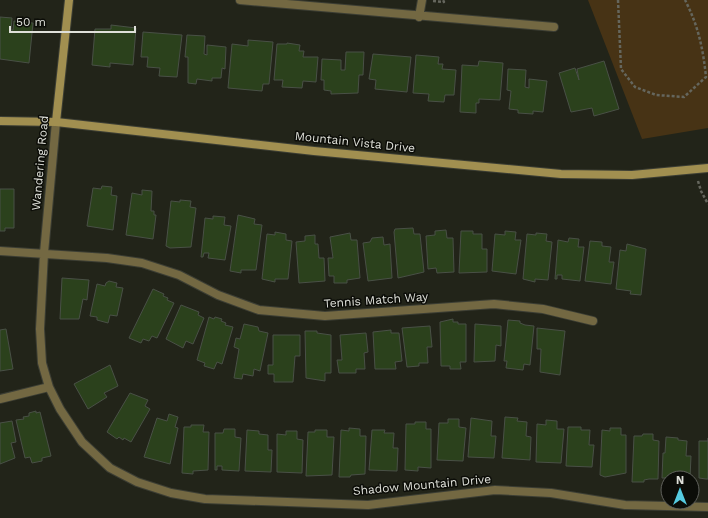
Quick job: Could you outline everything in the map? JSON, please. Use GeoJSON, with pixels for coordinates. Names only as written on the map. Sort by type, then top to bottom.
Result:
{"type":"FeatureCollection","features":[{"type":"Feature","properties":{"kind":"main road","name":"Wandering Road"},"geometry":{"type":"LineString","coordinates":[[56,122],[68,0]]}},
{"type":"Feature","properties":{"kind":"main road","name":"Mountain Vista Drive"},"geometry":{"type":"LineString","coordinates":[[0,121],[56,122],[322,151],[561,174],[632,175],[708,168]]}},
{"type":"Feature","properties":{"kind":"street"},"geometry":{"type":"LineString","coordinates":[[240,0],[419,17],[554,27]]}},
{"type":"Feature","properties":{"kind":"street"},"geometry":{"type":"LineString","coordinates":[[419,17],[422,0]]}},
{"type":"Feature","properties":{"kind":"street","name":"Wandering Road"},"geometry":{"type":"LineString","coordinates":[[49,387],[42,363],[40,329],[44,253],[50,205],[56,122]]}},
{"type":"Feature","properties":{"kind":"street","name":"Tennis Match Way"},"geometry":{"type":"LineString","coordinates":[[0,251],[106,258],[142,263],[179,275],[218,295],[259,310],[325,316],[494,304],[543,309],[593,321]]}},
{"type":"Feature","properties":{"kind":"street"},"geometry":{"type":"LineString","coordinates":[[0,399],[49,387]]}},
{"type":"Feature","properties":{"kind":"street","name":"Shadow Mountain Drive"},"geometry":{"type":"LineString","coordinates":[[49,387],[60,409],[82,442],[110,468],[137,482],[170,493],[205,499],[368,505],[495,490],[550,493],[625,505],[708,507]]}},
{"type":"Feature","properties":{"kind":"path"},"geometry":{"type":"LineString","coordinates":[[618,0],[621,69],[635,87],[656,95],[684,97],[706,76],[704,58],[695,20],[685,0]]}},
{"type":"Feature","properties":{"kind":"path"},"geometry":{"type":"LineString","coordinates":[[701,191],[708,204]]}},
{"type":"Feature","properties":{"kind":"shaded area"},"geometry":{"type":"Polygon","coordinates":[[[588,0],[708,0],[708,128],[642,139],[588,0]]]}},
{"type":"Feature","properties":{"kind":"building"},"geometry":{"type":"Polygon","coordinates":[[[0,17],[12,18],[11,30],[13,30],[14,21],[33,23],[29,63],[0,59],[0,17]]]}},
{"type":"Feature","properties":{"kind":"building"},"geometry":{"type":"Polygon","coordinates":[[[111,25],[136,28],[133,65],[110,63],[110,67],[92,65],[95,29],[111,29],[111,25]]]}},
{"type":"Feature","properties":{"kind":"building"},"geometry":{"type":"Polygon","coordinates":[[[143,32],[182,35],[177,77],[159,76],[160,68],[147,67],[148,57],[141,57],[143,32]]]}},
{"type":"Feature","properties":{"kind":"building"},"geometry":{"type":"Polygon","coordinates":[[[187,35],[205,36],[204,54],[207,55],[207,45],[226,47],[225,69],[222,68],[221,78],[212,78],[212,81],[197,79],[196,84],[188,83],[188,57],[185,57],[187,35]]]}},
{"type":"Feature","properties":{"kind":"building"},"geometry":{"type":"Polygon","coordinates":[[[248,40],[273,42],[269,84],[263,84],[262,91],[228,88],[232,44],[248,46],[248,40]]]}},
{"type":"Feature","properties":{"kind":"building"},"geometry":{"type":"Polygon","coordinates":[[[287,43],[300,45],[299,51],[304,51],[303,57],[318,57],[316,82],[303,81],[302,88],[282,87],[283,80],[274,80],[277,44],[287,43]]]}},
{"type":"Feature","properties":{"kind":"building"},"geometry":{"type":"Polygon","coordinates":[[[346,52],[364,52],[363,75],[359,75],[358,93],[331,94],[331,91],[324,90],[324,80],[321,80],[322,59],[341,60],[341,70],[345,70],[346,52]]]}},
{"type":"Feature","properties":{"kind":"building"},"geometry":{"type":"Polygon","coordinates":[[[373,54],[411,57],[407,92],[375,89],[376,80],[369,79],[373,54]]]}},
{"type":"Feature","properties":{"kind":"building"},"geometry":{"type":"Polygon","coordinates":[[[416,55],[439,57],[438,64],[443,64],[442,69],[456,70],[454,95],[445,95],[444,102],[428,101],[429,94],[413,93],[416,55]]]}},
{"type":"Feature","properties":{"kind":"building"},"geometry":{"type":"Polygon","coordinates":[[[479,61],[503,63],[500,100],[479,99],[479,103],[476,103],[476,113],[460,112],[462,65],[478,66],[479,61]]]}},
{"type":"Feature","properties":{"kind":"building"},"geometry":{"type":"Polygon","coordinates":[[[604,61],[619,109],[594,116],[592,108],[571,112],[559,73],[575,68],[579,80],[577,69],[604,61]]]}},
{"type":"Feature","properties":{"kind":"building"},"geometry":{"type":"Polygon","coordinates":[[[508,69],[526,70],[525,87],[529,88],[529,79],[547,81],[543,112],[533,111],[533,114],[518,113],[518,110],[509,109],[511,91],[507,90],[508,69]]]}},
{"type":"Feature","properties":{"kind":"building"},"geometry":{"type":"Polygon","coordinates":[[[102,186],[112,187],[111,195],[117,196],[113,230],[87,226],[93,188],[101,189],[102,186]]]}},
{"type":"Feature","properties":{"kind":"building"},"geometry":{"type":"Polygon","coordinates":[[[0,189],[14,189],[14,228],[5,228],[5,231],[0,231],[0,189]]]}},
{"type":"Feature","properties":{"kind":"building"},"geometry":{"type":"Polygon","coordinates":[[[142,190],[152,191],[151,211],[154,211],[154,215],[156,215],[153,239],[126,235],[132,193],[142,195],[142,190]]]}},
{"type":"Feature","properties":{"kind":"building"},"geometry":{"type":"Polygon","coordinates":[[[180,200],[191,201],[190,207],[196,208],[191,247],[170,248],[166,246],[171,201],[180,202],[180,200]]]}},
{"type":"Feature","properties":{"kind":"building"},"geometry":{"type":"Polygon","coordinates":[[[238,215],[255,219],[254,224],[262,225],[256,270],[241,270],[241,273],[230,271],[238,215]]]}},
{"type":"Feature","properties":{"kind":"building"},"geometry":{"type":"Polygon","coordinates":[[[213,216],[225,217],[224,225],[231,226],[225,260],[208,258],[209,253],[204,253],[203,257],[201,257],[205,218],[213,219],[213,216]]]}},
{"type":"Feature","properties":{"kind":"building"},"geometry":{"type":"Polygon","coordinates":[[[413,228],[414,234],[420,234],[424,272],[398,278],[394,232],[395,229],[413,228]]]}},
{"type":"Feature","properties":{"kind":"building"},"geometry":{"type":"Polygon","coordinates":[[[446,230],[447,238],[453,238],[454,272],[437,273],[436,268],[428,269],[426,236],[435,235],[435,231],[446,230]]]}},
{"type":"Feature","properties":{"kind":"building"},"geometry":{"type":"Polygon","coordinates":[[[461,231],[473,231],[473,234],[482,234],[482,249],[487,249],[487,272],[459,273],[461,231]]]}},
{"type":"Feature","properties":{"kind":"building"},"geometry":{"type":"Polygon","coordinates":[[[505,231],[516,232],[515,240],[521,240],[516,274],[492,271],[495,234],[505,235],[505,231]]]}},
{"type":"Feature","properties":{"kind":"building"},"geometry":{"type":"Polygon","coordinates":[[[275,232],[286,234],[286,240],[292,241],[288,279],[275,279],[275,282],[262,279],[267,234],[275,235],[275,232]]]}},
{"type":"Feature","properties":{"kind":"building"},"geometry":{"type":"Polygon","coordinates":[[[350,233],[351,240],[357,240],[360,278],[347,280],[347,283],[334,283],[334,276],[329,276],[328,258],[333,258],[330,237],[350,233]]]}},
{"type":"Feature","properties":{"kind":"building"},"geometry":{"type":"Polygon","coordinates":[[[536,233],[547,234],[546,241],[552,242],[548,280],[535,279],[535,282],[523,279],[527,234],[536,235],[536,233]]]}},
{"type":"Feature","properties":{"kind":"building"},"geometry":{"type":"Polygon","coordinates":[[[315,235],[315,244],[318,244],[319,258],[324,258],[325,281],[299,283],[296,242],[305,241],[305,236],[315,235]]]}},
{"type":"Feature","properties":{"kind":"building"},"geometry":{"type":"Polygon","coordinates":[[[383,237],[384,245],[390,244],[392,278],[368,281],[363,243],[370,242],[372,238],[383,237]]]}},
{"type":"Feature","properties":{"kind":"building"},"geometry":{"type":"Polygon","coordinates":[[[569,238],[579,239],[578,247],[584,247],[580,281],[562,279],[562,275],[557,275],[557,279],[555,279],[558,240],[568,242],[569,238]]]}},
{"type":"Feature","properties":{"kind":"building"},"geometry":{"type":"Polygon","coordinates":[[[590,241],[602,242],[602,246],[611,247],[609,262],[614,262],[611,284],[585,281],[590,241]]]}},
{"type":"Feature","properties":{"kind":"building"},"geometry":{"type":"Polygon","coordinates":[[[627,244],[646,249],[641,295],[630,294],[631,291],[616,289],[620,250],[626,251],[627,244]]]}},
{"type":"Feature","properties":{"kind":"building"},"geometry":{"type":"Polygon","coordinates":[[[62,278],[89,280],[87,300],[83,299],[79,319],[60,319],[62,278]]]}},
{"type":"Feature","properties":{"kind":"building"},"geometry":{"type":"Polygon","coordinates":[[[109,281],[117,283],[116,287],[123,288],[117,316],[110,315],[108,323],[97,320],[97,317],[90,316],[97,284],[105,286],[109,281]]]}},
{"type":"Feature","properties":{"kind":"building"},"geometry":{"type":"Polygon","coordinates":[[[153,289],[164,294],[163,296],[168,298],[167,300],[174,303],[157,338],[152,336],[149,341],[143,339],[141,343],[129,338],[153,289]]]}},
{"type":"Feature","properties":{"kind":"building"},"geometry":{"type":"Polygon","coordinates":[[[181,305],[199,312],[198,315],[204,318],[193,344],[186,341],[183,348],[166,339],[181,305]]]}},
{"type":"Feature","properties":{"kind":"building"},"geometry":{"type":"Polygon","coordinates":[[[209,317],[214,319],[215,317],[222,319],[221,321],[226,323],[225,325],[233,327],[222,364],[217,362],[214,369],[204,366],[205,363],[197,360],[209,317]]]}},
{"type":"Feature","properties":{"kind":"building"},"geometry":{"type":"Polygon","coordinates":[[[453,319],[453,322],[458,322],[458,324],[466,324],[466,362],[460,362],[461,369],[450,369],[450,366],[441,366],[440,322],[453,319]]]}},
{"type":"Feature","properties":{"kind":"building"},"geometry":{"type":"Polygon","coordinates":[[[508,320],[520,321],[520,323],[525,325],[534,326],[530,365],[524,364],[523,370],[506,368],[507,361],[504,361],[508,320]]]}},
{"type":"Feature","properties":{"kind":"building"},"geometry":{"type":"Polygon","coordinates":[[[244,324],[258,327],[259,331],[268,333],[260,371],[254,369],[253,376],[243,374],[242,379],[234,378],[239,349],[234,347],[236,338],[240,339],[244,324]]]}},
{"type":"Feature","properties":{"kind":"building"},"geometry":{"type":"Polygon","coordinates":[[[475,324],[501,326],[501,346],[496,345],[495,361],[474,362],[475,324]]]}},
{"type":"Feature","properties":{"kind":"building"},"geometry":{"type":"Polygon","coordinates":[[[430,326],[432,347],[427,347],[428,363],[419,363],[419,366],[407,367],[402,328],[430,326]]]}},
{"type":"Feature","properties":{"kind":"building"},"geometry":{"type":"Polygon","coordinates":[[[537,328],[565,331],[560,375],[540,372],[541,349],[537,349],[537,328]]]}},
{"type":"Feature","properties":{"kind":"building"},"geometry":{"type":"Polygon","coordinates":[[[6,329],[13,369],[0,371],[0,330],[6,329]]]}},
{"type":"Feature","properties":{"kind":"building"},"geometry":{"type":"Polygon","coordinates":[[[391,330],[391,333],[399,333],[402,361],[395,362],[396,369],[375,369],[373,332],[391,330]]]}},
{"type":"Feature","properties":{"kind":"building"},"geometry":{"type":"Polygon","coordinates":[[[305,331],[317,331],[317,333],[331,335],[331,373],[325,373],[325,381],[306,378],[305,331]]]}},
{"type":"Feature","properties":{"kind":"building"},"geometry":{"type":"Polygon","coordinates":[[[366,333],[368,352],[364,353],[365,369],[356,369],[356,373],[339,373],[337,360],[342,360],[340,335],[366,333]]]}},
{"type":"Feature","properties":{"kind":"building"},"geometry":{"type":"Polygon","coordinates":[[[273,335],[300,335],[300,356],[295,356],[293,382],[274,382],[274,374],[268,374],[268,365],[273,365],[273,335]]]}},
{"type":"Feature","properties":{"kind":"building"},"geometry":{"type":"Polygon","coordinates":[[[110,365],[118,386],[104,393],[107,397],[88,409],[74,384],[110,365]]]}},
{"type":"Feature","properties":{"kind":"building"},"geometry":{"type":"Polygon","coordinates":[[[130,393],[148,400],[145,406],[150,409],[131,442],[124,438],[123,440],[119,437],[117,439],[107,432],[130,393]]]}},
{"type":"Feature","properties":{"kind":"building"},"geometry":{"type":"Polygon","coordinates":[[[36,411],[36,413],[40,412],[51,456],[42,458],[42,461],[32,463],[30,457],[25,458],[16,420],[24,419],[23,417],[29,416],[29,413],[36,411]]]}},
{"type":"Feature","properties":{"kind":"building"},"geometry":{"type":"Polygon","coordinates":[[[169,414],[178,417],[175,427],[178,428],[170,464],[144,457],[157,418],[167,421],[169,414]]]}},
{"type":"Feature","properties":{"kind":"building"},"geometry":{"type":"Polygon","coordinates":[[[505,417],[518,418],[517,421],[527,422],[526,436],[531,437],[530,460],[502,458],[505,417]]]}},
{"type":"Feature","properties":{"kind":"building"},"geometry":{"type":"Polygon","coordinates":[[[471,418],[492,421],[491,436],[496,436],[494,458],[468,457],[471,418]]]}},
{"type":"Feature","properties":{"kind":"building"},"geometry":{"type":"Polygon","coordinates":[[[448,419],[459,419],[459,427],[466,428],[463,461],[437,460],[439,423],[448,423],[448,419]]]}},
{"type":"Feature","properties":{"kind":"building"},"geometry":{"type":"Polygon","coordinates":[[[546,420],[557,421],[557,429],[564,429],[561,463],[536,462],[537,424],[546,425],[546,420]]]}},
{"type":"Feature","properties":{"kind":"building"},"geometry":{"type":"Polygon","coordinates":[[[12,421],[16,442],[11,443],[15,458],[0,464],[0,423],[12,421]]]}},
{"type":"Feature","properties":{"kind":"building"},"geometry":{"type":"Polygon","coordinates":[[[415,422],[426,422],[426,429],[431,429],[431,468],[418,467],[418,471],[405,470],[406,424],[415,424],[415,422]]]}},
{"type":"Feature","properties":{"kind":"building"},"geometry":{"type":"Polygon","coordinates":[[[191,425],[204,425],[203,432],[209,432],[208,470],[193,471],[193,474],[182,473],[184,427],[191,427],[191,425]]]}},
{"type":"Feature","properties":{"kind":"building"},"geometry":{"type":"Polygon","coordinates":[[[568,427],[581,427],[581,430],[590,430],[589,445],[594,445],[592,467],[566,466],[568,427]]]}},
{"type":"Feature","properties":{"kind":"building"},"geometry":{"type":"Polygon","coordinates":[[[349,428],[360,429],[360,436],[366,436],[365,474],[351,475],[350,477],[339,477],[341,430],[349,431],[349,428]]]}},
{"type":"Feature","properties":{"kind":"building"},"geometry":{"type":"Polygon","coordinates":[[[610,428],[621,428],[621,435],[626,435],[626,473],[605,477],[600,475],[602,430],[610,431],[610,428]]]}},
{"type":"Feature","properties":{"kind":"building"},"geometry":{"type":"Polygon","coordinates":[[[224,429],[235,429],[235,437],[241,438],[239,471],[222,470],[222,466],[217,466],[217,470],[215,470],[215,433],[223,433],[224,429]]]}},
{"type":"Feature","properties":{"kind":"building"},"geometry":{"type":"Polygon","coordinates":[[[247,430],[259,431],[259,434],[268,435],[268,450],[272,450],[271,472],[245,471],[247,430]]]}},
{"type":"Feature","properties":{"kind":"building"},"geometry":{"type":"Polygon","coordinates":[[[315,430],[327,430],[327,437],[334,437],[332,475],[306,476],[308,432],[315,432],[315,430]]]}},
{"type":"Feature","properties":{"kind":"building"},"geometry":{"type":"Polygon","coordinates":[[[372,430],[385,430],[384,433],[394,433],[393,448],[398,448],[397,471],[369,470],[372,430]]]}},
{"type":"Feature","properties":{"kind":"building"},"geometry":{"type":"Polygon","coordinates":[[[286,431],[297,431],[297,439],[303,440],[302,473],[277,472],[277,434],[286,435],[286,431]]]}},
{"type":"Feature","properties":{"kind":"building"},"geometry":{"type":"Polygon","coordinates":[[[643,434],[653,434],[653,440],[659,441],[658,479],[644,480],[644,482],[632,482],[634,436],[642,436],[643,434]]]}},
{"type":"Feature","properties":{"kind":"building"},"geometry":{"type":"Polygon","coordinates":[[[666,437],[678,438],[678,440],[687,441],[686,456],[691,456],[690,470],[662,470],[663,453],[665,453],[666,437]]]}},
{"type":"Feature","properties":{"kind":"building"},"geometry":{"type":"Polygon","coordinates":[[[699,441],[708,441],[708,479],[700,478],[699,441]]]}}]}
